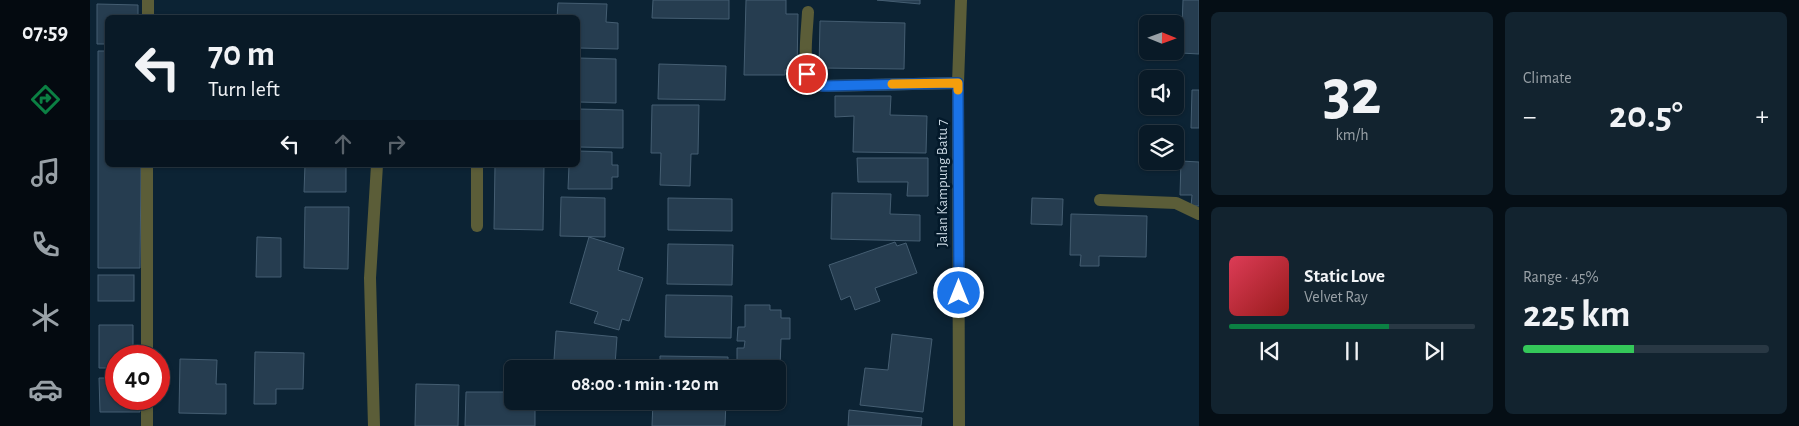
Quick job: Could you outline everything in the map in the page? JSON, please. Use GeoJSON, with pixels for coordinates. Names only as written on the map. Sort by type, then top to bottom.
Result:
{"type":"FeatureCollection","features":[{"type":"Feature","properties":{"kind":"street"},"geometry":{"type":"LineString","coordinates":[[148,0],[148,15]]}},
{"type":"Feature","properties":{"kind":"street","name":"Jalan Kampung Batu 7"},"geometry":{"type":"LineString","coordinates":[[959,426],[958,83],[961,0]]}},
{"type":"Feature","properties":{"kind":"street"},"geometry":{"type":"LineString","coordinates":[[808,12],[807,74],[811,82],[823,86],[958,83]]}},
{"type":"Feature","properties":{"kind":"street"},"geometry":{"type":"LineString","coordinates":[[147,345],[148,167]]}},
{"type":"Feature","properties":{"kind":"street"},"geometry":{"type":"LineString","coordinates":[[374,426],[370,278],[377,167]]}},
{"type":"Feature","properties":{"kind":"street"},"geometry":{"type":"LineString","coordinates":[[477,167],[477,226]]}},
{"type":"Feature","properties":{"kind":"street"},"geometry":{"type":"LineString","coordinates":[[1100,200],[1176,203],[1199,214]]}},
{"type":"Feature","properties":{"kind":"street"},"geometry":{"type":"LineString","coordinates":[[147,410],[147,426]]}},
{"type":"Feature","properties":{"kind":"building"},"geometry":{"type":"Polygon","coordinates":[[[653,0],[729,0],[729,19],[652,18],[653,0]]]}},
{"type":"Feature","properties":{"kind":"building"},"geometry":{"type":"Polygon","coordinates":[[[746,0],[786,0],[786,14],[798,14],[797,70],[785,70],[785,75],[744,75],[746,0]]]}},
{"type":"Feature","properties":{"kind":"building"},"geometry":{"type":"Polygon","coordinates":[[[877,0],[920,0],[920,4],[877,0]]]}},
{"type":"Feature","properties":{"kind":"building"},"geometry":{"type":"Polygon","coordinates":[[[1183,0],[1199,0],[1199,54],[1184,53],[1184,15],[1182,15],[1183,0]]]}},
{"type":"Feature","properties":{"kind":"building"},"geometry":{"type":"Polygon","coordinates":[[[558,3],[607,4],[606,22],[618,23],[618,49],[580,48],[580,15],[557,15],[558,3]]]}},
{"type":"Feature","properties":{"kind":"building"},"geometry":{"type":"Polygon","coordinates":[[[97,4],[138,5],[138,15],[105,15],[105,44],[97,44],[97,4]]]}},
{"type":"Feature","properties":{"kind":"building"},"geometry":{"type":"Polygon","coordinates":[[[820,21],[905,23],[904,69],[819,68],[820,21]]]}},
{"type":"Feature","properties":{"kind":"building"},"geometry":{"type":"Polygon","coordinates":[[[98,51],[105,51],[105,167],[141,167],[140,268],[98,268],[98,51]]]}},
{"type":"Feature","properties":{"kind":"building"},"geometry":{"type":"Polygon","coordinates":[[[580,58],[616,59],[616,103],[580,102],[580,58]]]}},
{"type":"Feature","properties":{"kind":"building"},"geometry":{"type":"Polygon","coordinates":[[[659,64],[726,66],[725,100],[658,99],[659,64]]]}},
{"type":"Feature","properties":{"kind":"building"},"geometry":{"type":"Polygon","coordinates":[[[1192,90],[1199,90],[1199,128],[1191,128],[1192,90]]]}},
{"type":"Feature","properties":{"kind":"building"},"geometry":{"type":"Polygon","coordinates":[[[835,96],[891,96],[890,115],[927,116],[926,153],[853,152],[854,116],[835,117],[835,96]]]}},
{"type":"Feature","properties":{"kind":"building"},"geometry":{"type":"Polygon","coordinates":[[[652,105],[699,105],[698,154],[691,154],[690,186],[660,185],[661,153],[651,153],[652,105]]]}},
{"type":"Feature","properties":{"kind":"building"},"geometry":{"type":"Polygon","coordinates":[[[580,109],[623,110],[623,148],[580,147],[580,109]]]}},
{"type":"Feature","properties":{"kind":"building"},"geometry":{"type":"Polygon","coordinates":[[[580,151],[612,152],[612,165],[618,165],[618,177],[612,177],[612,189],[568,189],[569,167],[580,167],[580,151]]]}},
{"type":"Feature","properties":{"kind":"building"},"geometry":{"type":"Polygon","coordinates":[[[857,158],[928,158],[928,196],[907,196],[908,182],[858,182],[857,158]]]}},
{"type":"Feature","properties":{"kind":"building"},"geometry":{"type":"Polygon","coordinates":[[[1184,161],[1199,162],[1199,206],[1191,206],[1192,195],[1180,195],[1181,170],[1184,170],[1184,161]]]}},
{"type":"Feature","properties":{"kind":"building"},"geometry":{"type":"Polygon","coordinates":[[[305,167],[346,167],[346,192],[304,192],[305,167]]]}},
{"type":"Feature","properties":{"kind":"building"},"geometry":{"type":"Polygon","coordinates":[[[495,167],[544,167],[543,230],[494,229],[495,167]]]}},
{"type":"Feature","properties":{"kind":"building"},"geometry":{"type":"Polygon","coordinates":[[[832,193],[891,194],[890,214],[920,215],[920,241],[831,239],[832,193]]]}},
{"type":"Feature","properties":{"kind":"building"},"geometry":{"type":"Polygon","coordinates":[[[561,197],[605,198],[605,237],[560,236],[561,197]]]}},
{"type":"Feature","properties":{"kind":"building"},"geometry":{"type":"Polygon","coordinates":[[[668,198],[732,199],[732,231],[668,230],[668,198]]]}},
{"type":"Feature","properties":{"kind":"building"},"geometry":{"type":"Polygon","coordinates":[[[1032,198],[1063,199],[1062,225],[1031,224],[1032,198]]]}},
{"type":"Feature","properties":{"kind":"building"},"geometry":{"type":"Polygon","coordinates":[[[305,207],[349,207],[348,269],[304,268],[305,207]]]}},
{"type":"Feature","properties":{"kind":"building"},"geometry":{"type":"Polygon","coordinates":[[[1071,214],[1147,216],[1146,257],[1099,256],[1099,266],[1080,266],[1081,255],[1070,255],[1071,214]]]}},
{"type":"Feature","properties":{"kind":"building"},"geometry":{"type":"Polygon","coordinates":[[[257,237],[281,238],[281,277],[256,277],[257,237]]]}},
{"type":"Feature","properties":{"kind":"building"},"geometry":{"type":"Polygon","coordinates":[[[589,237],[624,248],[618,270],[643,278],[629,321],[622,319],[619,330],[594,323],[598,312],[570,303],[589,237]]]}},
{"type":"Feature","properties":{"kind":"building"},"geometry":{"type":"Polygon","coordinates":[[[895,242],[897,246],[906,243],[917,273],[875,288],[880,301],[855,310],[850,296],[841,300],[829,265],[895,242]]]}},
{"type":"Feature","properties":{"kind":"building"},"geometry":{"type":"Polygon","coordinates":[[[668,244],[733,245],[732,285],[667,284],[668,244]]]}},
{"type":"Feature","properties":{"kind":"building"},"geometry":{"type":"Polygon","coordinates":[[[98,275],[134,275],[134,301],[98,301],[98,275]]]}},
{"type":"Feature","properties":{"kind":"building"},"geometry":{"type":"Polygon","coordinates":[[[666,295],[732,296],[731,338],[665,337],[666,295]]]}},
{"type":"Feature","properties":{"kind":"building"},"geometry":{"type":"Polygon","coordinates":[[[745,305],[770,305],[770,310],[781,310],[781,318],[790,318],[790,339],[781,339],[780,360],[737,360],[737,348],[744,348],[745,341],[737,341],[738,327],[745,327],[745,305]]]}},
{"type":"Feature","properties":{"kind":"building"},"geometry":{"type":"Polygon","coordinates":[[[99,325],[133,325],[133,345],[105,345],[105,368],[99,368],[99,325]]]}},
{"type":"Feature","properties":{"kind":"building"},"geometry":{"type":"Polygon","coordinates":[[[556,331],[617,337],[615,360],[554,360],[556,331]]]}},
{"type":"Feature","properties":{"kind":"building"},"geometry":{"type":"Polygon","coordinates":[[[892,334],[932,339],[923,412],[860,405],[865,368],[888,370],[892,334]]]}},
{"type":"Feature","properties":{"kind":"building"},"geometry":{"type":"Polygon","coordinates":[[[255,352],[304,353],[303,389],[276,389],[276,404],[254,404],[255,352]]]}},
{"type":"Feature","properties":{"kind":"building"},"geometry":{"type":"Polygon","coordinates":[[[660,356],[728,357],[728,360],[660,360],[660,356]]]}},
{"type":"Feature","properties":{"kind":"building"},"geometry":{"type":"Polygon","coordinates":[[[180,359],[217,360],[216,384],[226,384],[226,414],[179,413],[180,359]]]}},
{"type":"Feature","properties":{"kind":"building"},"geometry":{"type":"Polygon","coordinates":[[[99,378],[105,378],[105,410],[140,410],[140,412],[100,412],[99,378]]]}},
{"type":"Feature","properties":{"kind":"building"},"geometry":{"type":"Polygon","coordinates":[[[416,384],[459,385],[458,426],[415,426],[416,384]]]}},
{"type":"Feature","properties":{"kind":"building"},"geometry":{"type":"Polygon","coordinates":[[[466,392],[504,392],[504,410],[535,410],[535,426],[465,426],[466,392]]]}},
{"type":"Feature","properties":{"kind":"building"},"geometry":{"type":"Polygon","coordinates":[[[653,410],[726,410],[725,426],[652,426],[653,410]]]}},
{"type":"Feature","properties":{"kind":"building"},"geometry":{"type":"Polygon","coordinates":[[[849,410],[922,418],[921,426],[848,426],[849,410]]]}},
{"type":"Feature","properties":{"kind":"slow traffic"},"geometry":{"type":"LineString","coordinates":[[892,84],[958,83],[958,90]]}},
{"type":"Feature","properties":{"kind":"route"},"geometry":{"type":"LineString","coordinates":[[807,74],[811,82],[823,86],[958,83],[959,293]]}}]}
